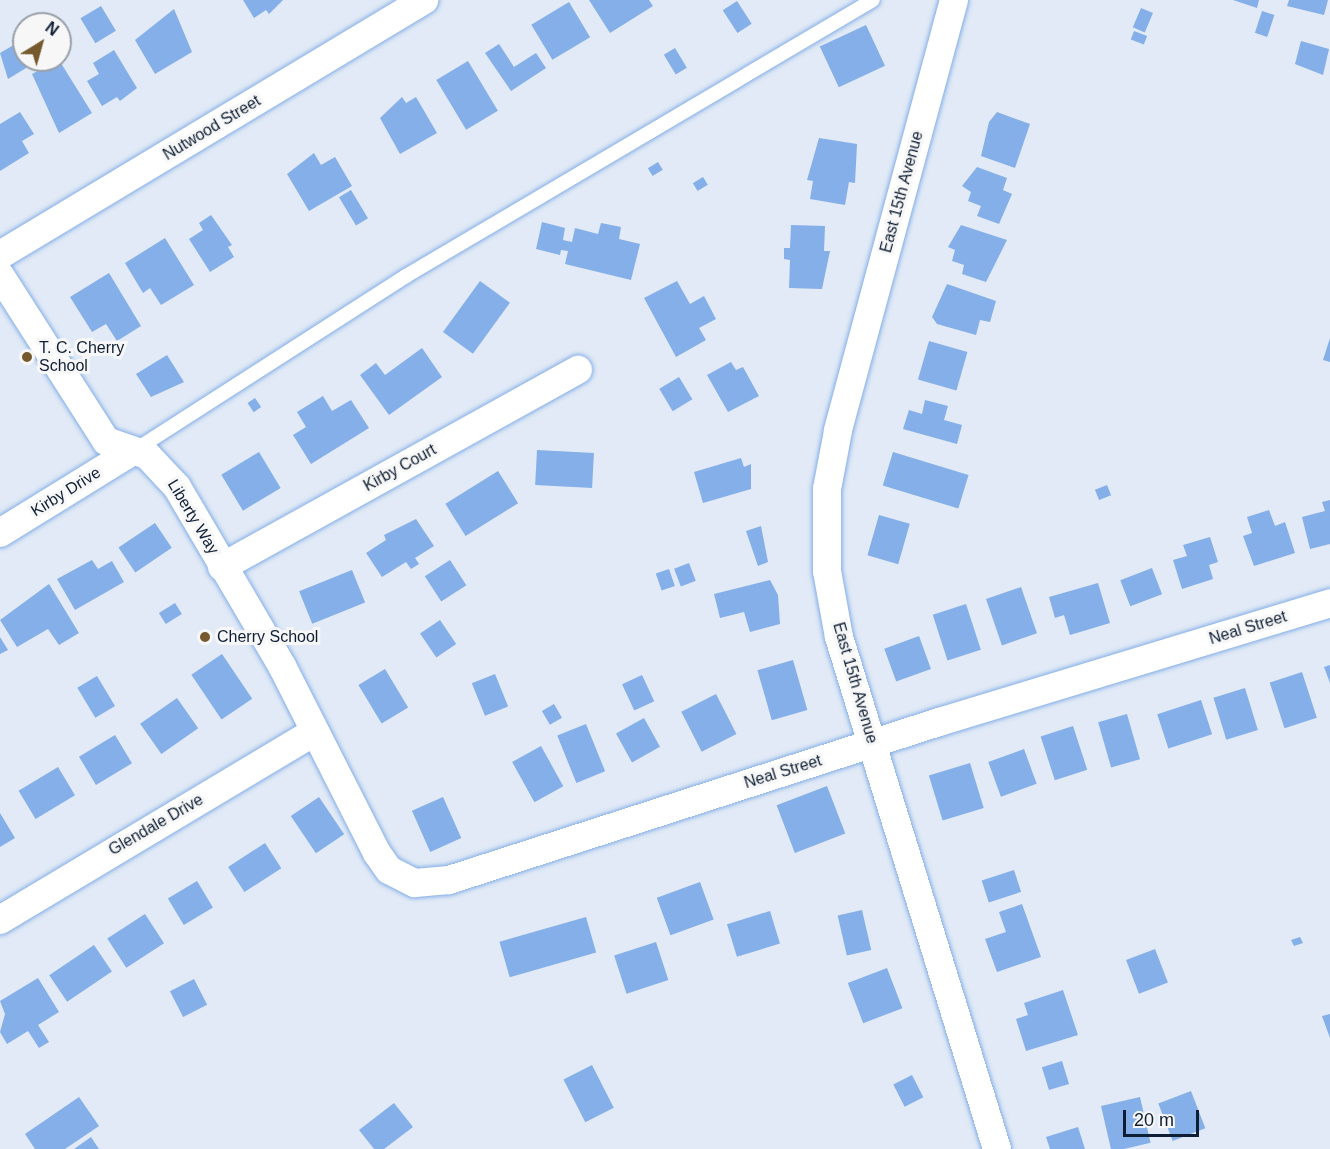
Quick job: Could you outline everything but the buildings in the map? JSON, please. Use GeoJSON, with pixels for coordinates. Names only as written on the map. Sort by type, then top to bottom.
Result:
{"type":"FeatureCollection","features":[{"type":"Feature","properties":{"kind":"street","name":"Nutwood Street"},"geometry":{"type":"LineString","coordinates":[[0,255],[424,0]]}},
{"type":"Feature","properties":{"kind":"street","name":"East 15th Avenue"},"geometry":{"type":"LineString","coordinates":[[954,0],[838,431],[827,489],[827,571],[839,637],[997,1149]]}},
{"type":"Feature","properties":{"kind":"street","name":"Liberty Way"},"geometry":{"type":"LineString","coordinates":[[0,275],[106,441],[133,451],[166,471],[282,666],[313,733]]}},
{"type":"Feature","properties":{"kind":"street","name":"Kirby Court"},"geometry":{"type":"LineString","coordinates":[[222,567],[578,370]]}},
{"type":"Feature","properties":{"kind":"street","name":"Kirby Drive"},"geometry":{"type":"LineString","coordinates":[[0,533],[133,451]]}},
{"type":"Feature","properties":{"kind":"street","name":"Neal Street"},"geometry":{"type":"LineString","coordinates":[[313,733],[389,870],[409,881],[431,884],[1330,603]]}},
{"type":"Feature","properties":{"kind":"street","name":"Glendale Drive"},"geometry":{"type":"LineString","coordinates":[[0,920],[313,733]]}},
{"type":"Feature","properties":{"kind":"lane"},"geometry":{"type":"LineString","coordinates":[[133,451],[406,276],[873,0]]}},
{"type":"Feature","properties":{"kind":"place","name":"T. C. Cherry School"},"geometry":{"type":"Point","coordinates":[27,357]}},
{"type":"Feature","properties":{"kind":"place","name":"Cherry School"},"geometry":{"type":"Point","coordinates":[205,637]}}]}
